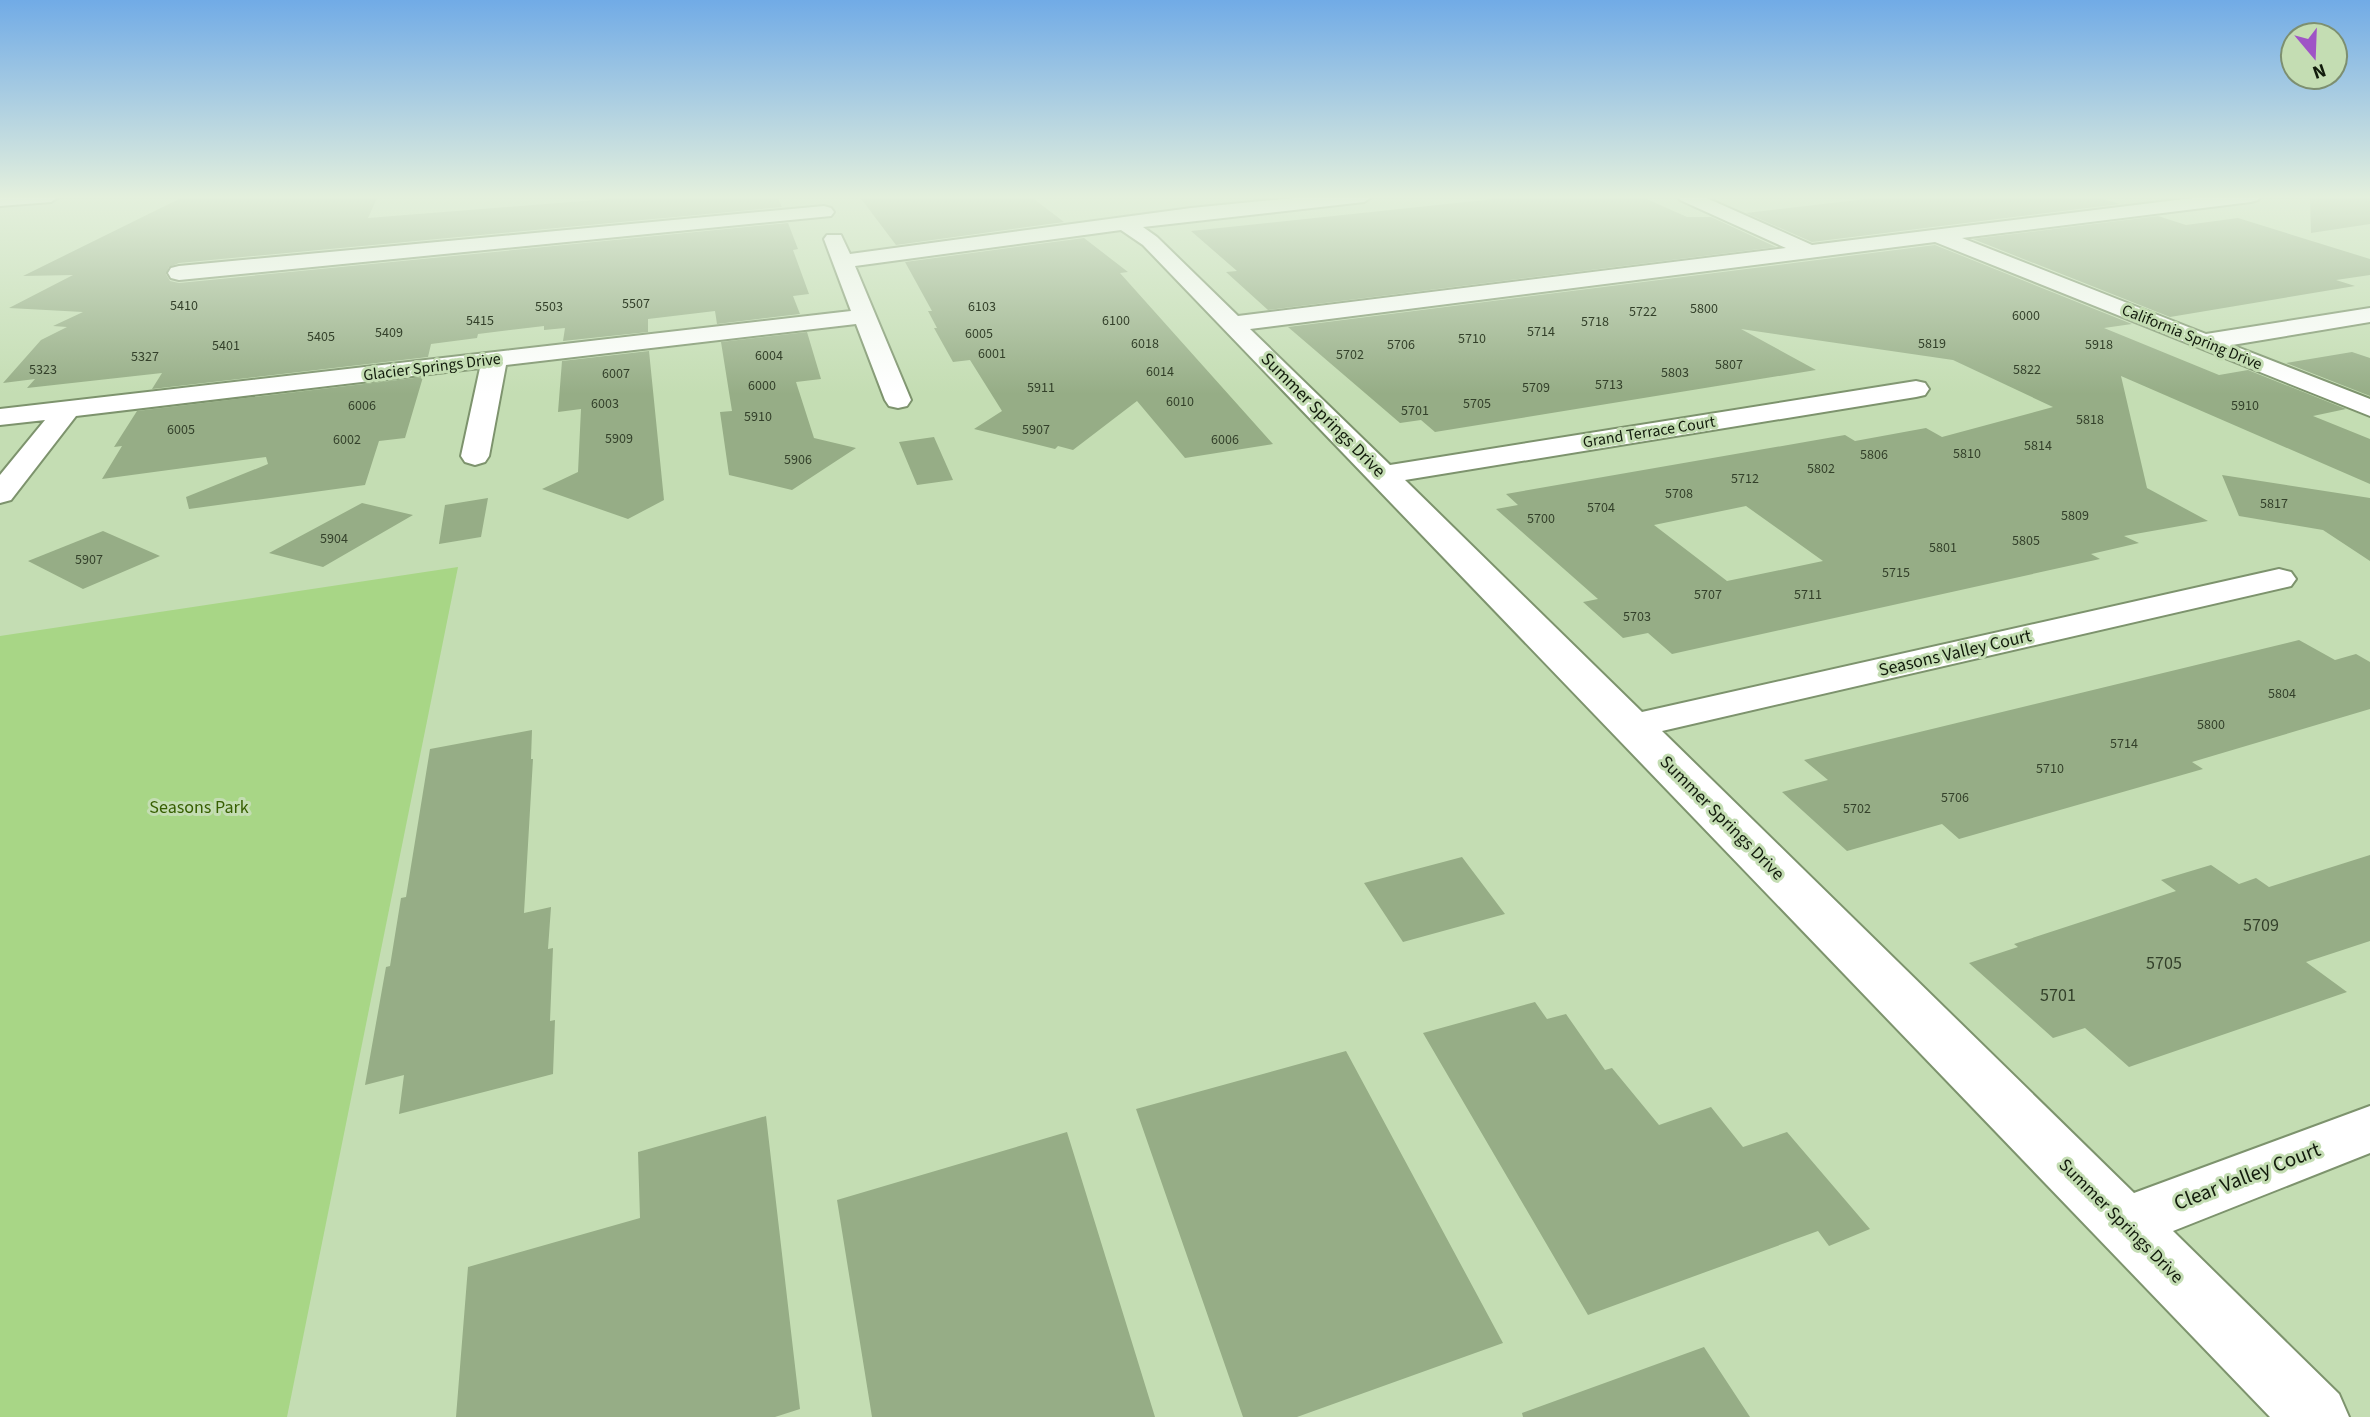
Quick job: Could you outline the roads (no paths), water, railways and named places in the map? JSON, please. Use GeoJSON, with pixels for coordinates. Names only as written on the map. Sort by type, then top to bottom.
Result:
{"type":"FeatureCollection","features":[{"type":"Feature","properties":{"kind":"street"},"geometry":{"type":"LineString","coordinates":[[178,273],[279,262]]}},
{"type":"Feature","properties":{"kind":"street"},"geometry":{"type":"LineString","coordinates":[[843,262],[898,400]]}},
{"type":"Feature","properties":{"kind":"street","name":"Summer Springs Drive"},"geometry":{"type":"LineString","coordinates":[[1171,262],[2316,1417]]}},
{"type":"Feature","properties":{"kind":"street"},"geometry":{"type":"LineString","coordinates":[[1232,324],[1721,262]]}},
{"type":"Feature","properties":{"kind":"street","name":"California Spring Drive"},"geometry":{"type":"LineString","coordinates":[[2004,262],[2370,408]]}},
{"type":"Feature","properties":{"kind":"street"},"geometry":{"type":"LineString","coordinates":[[2203,342],[2370,315]]}},
{"type":"Feature","properties":{"kind":"street","name":"Glacier Springs Drive"},"geometry":{"type":"LineString","coordinates":[[0,416],[865,316]]}},
{"type":"Feature","properties":{"kind":"street"},"geometry":{"type":"LineString","coordinates":[[475,456],[495,359]]}},
{"type":"Feature","properties":{"kind":"street","name":"Grand Terrace Court"},"geometry":{"type":"LineString","coordinates":[[1382,475],[1916,389]]}},
{"type":"Feature","properties":{"kind":"street"},"geometry":{"type":"LineString","coordinates":[[0,494],[68,409]]}},
{"type":"Feature","properties":{"kind":"street","name":"Seasons Valley Court"},"geometry":{"type":"LineString","coordinates":[[1631,726],[2279,579]]}},
{"type":"Feature","properties":{"kind":"street","name":"Clear Valley Court"},"geometry":{"type":"LineString","coordinates":[[2124,1223],[2370,1129]]}},
{"type":"Feature","properties":{"kind":"park label","name":"Seasons Park"},"geometry":{"type":"Point","coordinates":[199,807]}}]}
